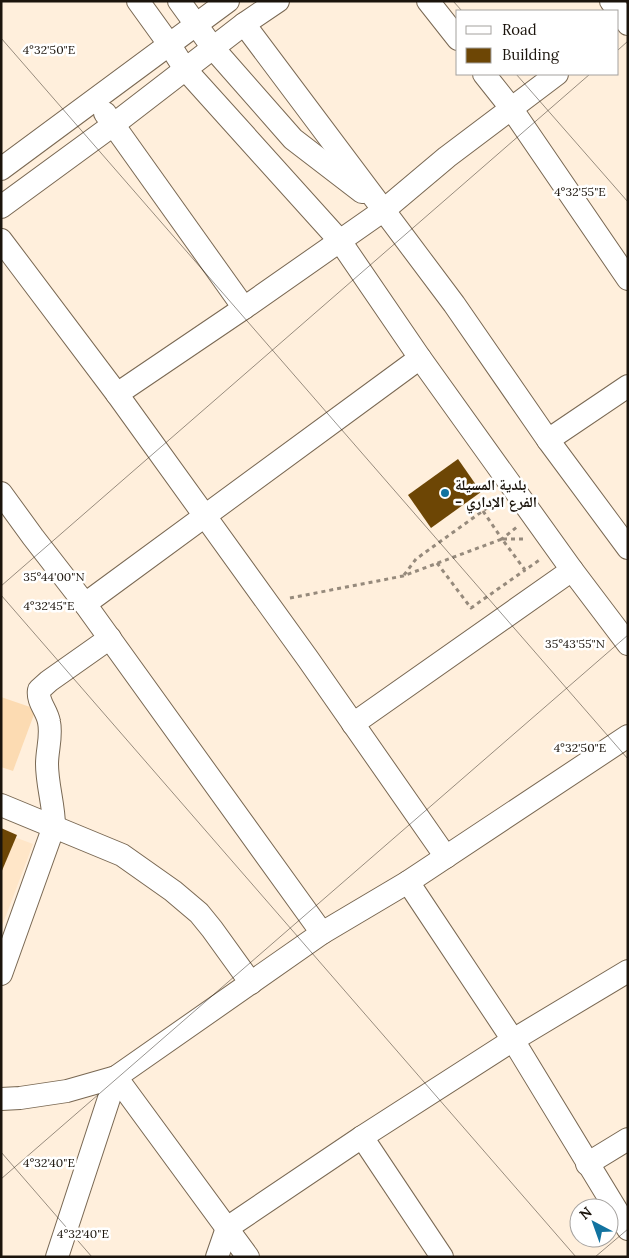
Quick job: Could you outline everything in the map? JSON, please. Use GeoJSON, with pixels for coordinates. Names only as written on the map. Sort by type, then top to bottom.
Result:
{"type":"FeatureCollection","features":[{"type":"Feature","properties":{"kind":"street"},"geometry":{"type":"LineString","coordinates":[[138,1],[185,69],[340,241],[420,358],[572,570],[628,644]]}},
{"type":"Feature","properties":{"kind":"street"},"geometry":{"type":"LineString","coordinates":[[179,1],[213,48],[293,140],[384,210]]}},
{"type":"Feature","properties":{"kind":"street"},"geometry":{"type":"LineString","coordinates":[[1,169],[228,1]]}},
{"type":"Feature","properties":{"kind":"street"},"geometry":{"type":"LineString","coordinates":[[1,207],[113,125],[244,24],[278,1]]}},
{"type":"Feature","properties":{"kind":"street"},"geometry":{"type":"LineString","coordinates":[[428,1],[456,37]]}},
{"type":"Feature","properties":{"kind":"street"},"geometry":{"type":"LineString","coordinates":[[244,24],[454,304],[548,440],[628,548]]}},
{"type":"Feature","properties":{"kind":"street"},"geometry":{"type":"LineString","coordinates":[[485,75],[511,108],[628,279]]}},
{"type":"Feature","properties":{"kind":"street"},"geometry":{"type":"LineString","coordinates":[[117,394],[384,210],[447,158],[556,75]]}},
{"type":"Feature","properties":{"kind":"street"},"geometry":{"type":"LineString","coordinates":[[95,99],[244,308]]}},
{"type":"Feature","properties":{"kind":"street"},"geometry":{"type":"LineString","coordinates":[[1,240],[117,394],[205,516],[446,857]]}},
{"type":"Feature","properties":{"kind":"street"},"geometry":{"type":"LineString","coordinates":[[85,604],[420,358]]}},
{"type":"Feature","properties":{"kind":"street"},"geometry":{"type":"LineString","coordinates":[[548,440],[628,386]]}},
{"type":"Feature","properties":{"kind":"street"},"geometry":{"type":"LineString","coordinates":[[1,493],[32,537],[110,638],[322,933]]}},
{"type":"Feature","properties":{"kind":"street"},"geometry":{"type":"LineString","coordinates":[[353,724],[572,570]]}},
{"type":"Feature","properties":{"kind":"street"},"geometry":{"type":"LineString","coordinates":[[1,974],[54,826],[54,808],[47,777],[49,720],[39,700],[39,690],[110,638]]}},
{"type":"Feature","properties":{"kind":"street"},"geometry":{"type":"LineString","coordinates":[[1,1099],[66,1091],[116,1077],[322,933],[408,882],[628,736]]}},
{"type":"Feature","properties":{"kind":"street"},"geometry":{"type":"LineString","coordinates":[[1,805],[122,855],[199,913],[251,983]]}},
{"type":"Feature","properties":{"kind":"street"},"geometry":{"type":"LineString","coordinates":[[408,882],[513,1040],[628,1229]]}},
{"type":"Feature","properties":{"kind":"street"},"geometry":{"type":"LineString","coordinates":[[217,1257],[227,1228],[362,1137],[513,1040],[628,971]]}},
{"type":"Feature","properties":{"kind":"street"},"geometry":{"type":"LineString","coordinates":[[116,1077],[248,1257]]}},
{"type":"Feature","properties":{"kind":"street"},"geometry":{"type":"LineString","coordinates":[[58,1257],[116,1077]]}},
{"type":"Feature","properties":{"kind":"street"},"geometry":{"type":"LineString","coordinates":[[362,1137],[442,1257]]}},
{"type":"Feature","properties":{"kind":"street"},"geometry":{"type":"LineString","coordinates":[[587,1164],[628,1139]]}},
{"type":"Feature","properties":{"kind":"path"},"geometry":{"type":"LineString","coordinates":[[403,576],[416,559],[505,495]]}},
{"type":"Feature","properties":{"kind":"path"},"geometry":{"type":"LineString","coordinates":[[483,511],[525,570]]}},
{"type":"Feature","properties":{"kind":"path"},"geometry":{"type":"LineString","coordinates":[[267,602],[403,576],[502,539],[523,522]]}},
{"type":"Feature","properties":{"kind":"path"},"geometry":{"type":"LineString","coordinates":[[437,563],[471,608],[542,558]]}},
{"type":"Feature","properties":{"kind":"shaded area"},"geometry":{"type":"Polygon","coordinates":[[[1,697],[36,709],[13,771],[1,767],[1,697]]]}},
{"type":"Feature","properties":{"kind":"shaded area"},"geometry":{"type":"Polygon","coordinates":[[[1,832],[33,844],[1,929],[1,832]]]}},
{"type":"Feature","properties":{"kind":"building","name":"بلدية المسيلة - الفرع الإداري"},"geometry":{"type":"Polygon","coordinates":[[[458,459],[481,492],[431,528],[408,495],[458,459]]]}},
{"type":"Feature","properties":{"kind":"building"},"geometry":{"type":"Polygon","coordinates":[[[1,828],[17,835],[1,873],[1,828]]]}},
{"type":"Feature","properties":{"kind":"place","name":"بلدية المسيلة - الفرع الإداري"},"geometry":{"type":"Point","coordinates":[445,493]}}]}
